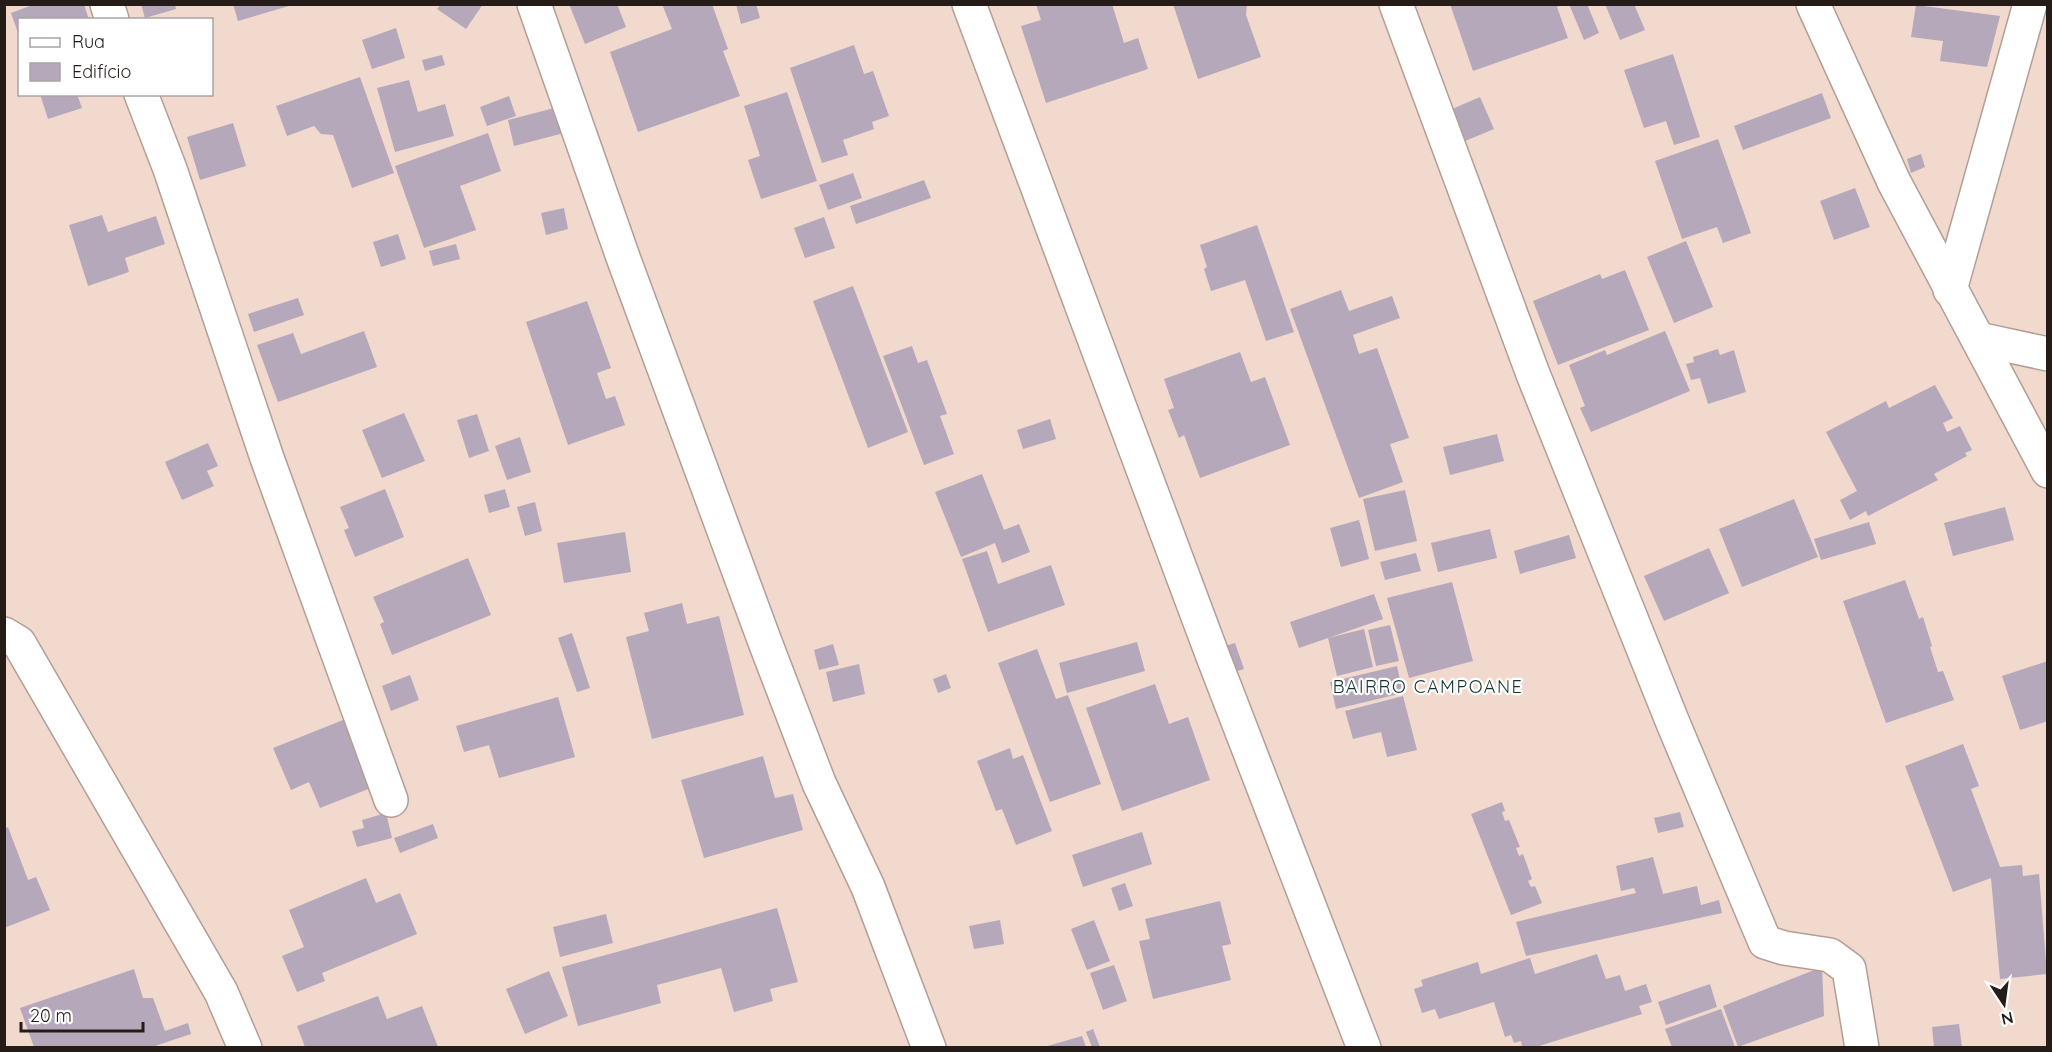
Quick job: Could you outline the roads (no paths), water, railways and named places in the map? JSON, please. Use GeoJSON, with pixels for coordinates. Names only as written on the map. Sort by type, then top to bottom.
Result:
{"type":"FeatureCollection","features":[{"type":"Feature","properties":{"kind":"street"},"geometry":{"type":"LineString","coordinates":[[534,4],[624,260],[765,642],[819,783],[868,887],[929,1047]]}},
{"type":"Feature","properties":{"kind":"street"},"geometry":{"type":"LineString","coordinates":[[969,4],[1212,654],[1364,1047]]}},
{"type":"Feature","properties":{"kind":"street"},"geometry":{"type":"LineString","coordinates":[[1396,4],[1533,374],[1673,723],[1765,942],[1784,948],[1830,955],[1849,969],[1862,1047]]}},
{"type":"Feature","properties":{"kind":"street"},"geometry":{"type":"LineString","coordinates":[[1813,4],[1894,182],[2048,471]]}},
{"type":"Feature","properties":{"kind":"street"},"geometry":{"type":"LineString","coordinates":[[1950,290],[2030,4]]}},
{"type":"Feature","properties":{"kind":"street"},"geometry":{"type":"LineString","coordinates":[[142,96],[170,170],[267,458],[390,800]]}},
{"type":"Feature","properties":{"kind":"street"},"geometry":{"type":"LineString","coordinates":[[1978,339],[2048,354]]}},
{"type":"Feature","properties":{"kind":"street"},"geometry":{"type":"LineString","coordinates":[[4,634],[19,643],[221,992],[245,1047]]}},
{"type":"Feature","properties":{"kind":"district","name":"BAIRRO CAMPOANE"},"geometry":{"type":"Point","coordinates":[1428,686]}}]}
